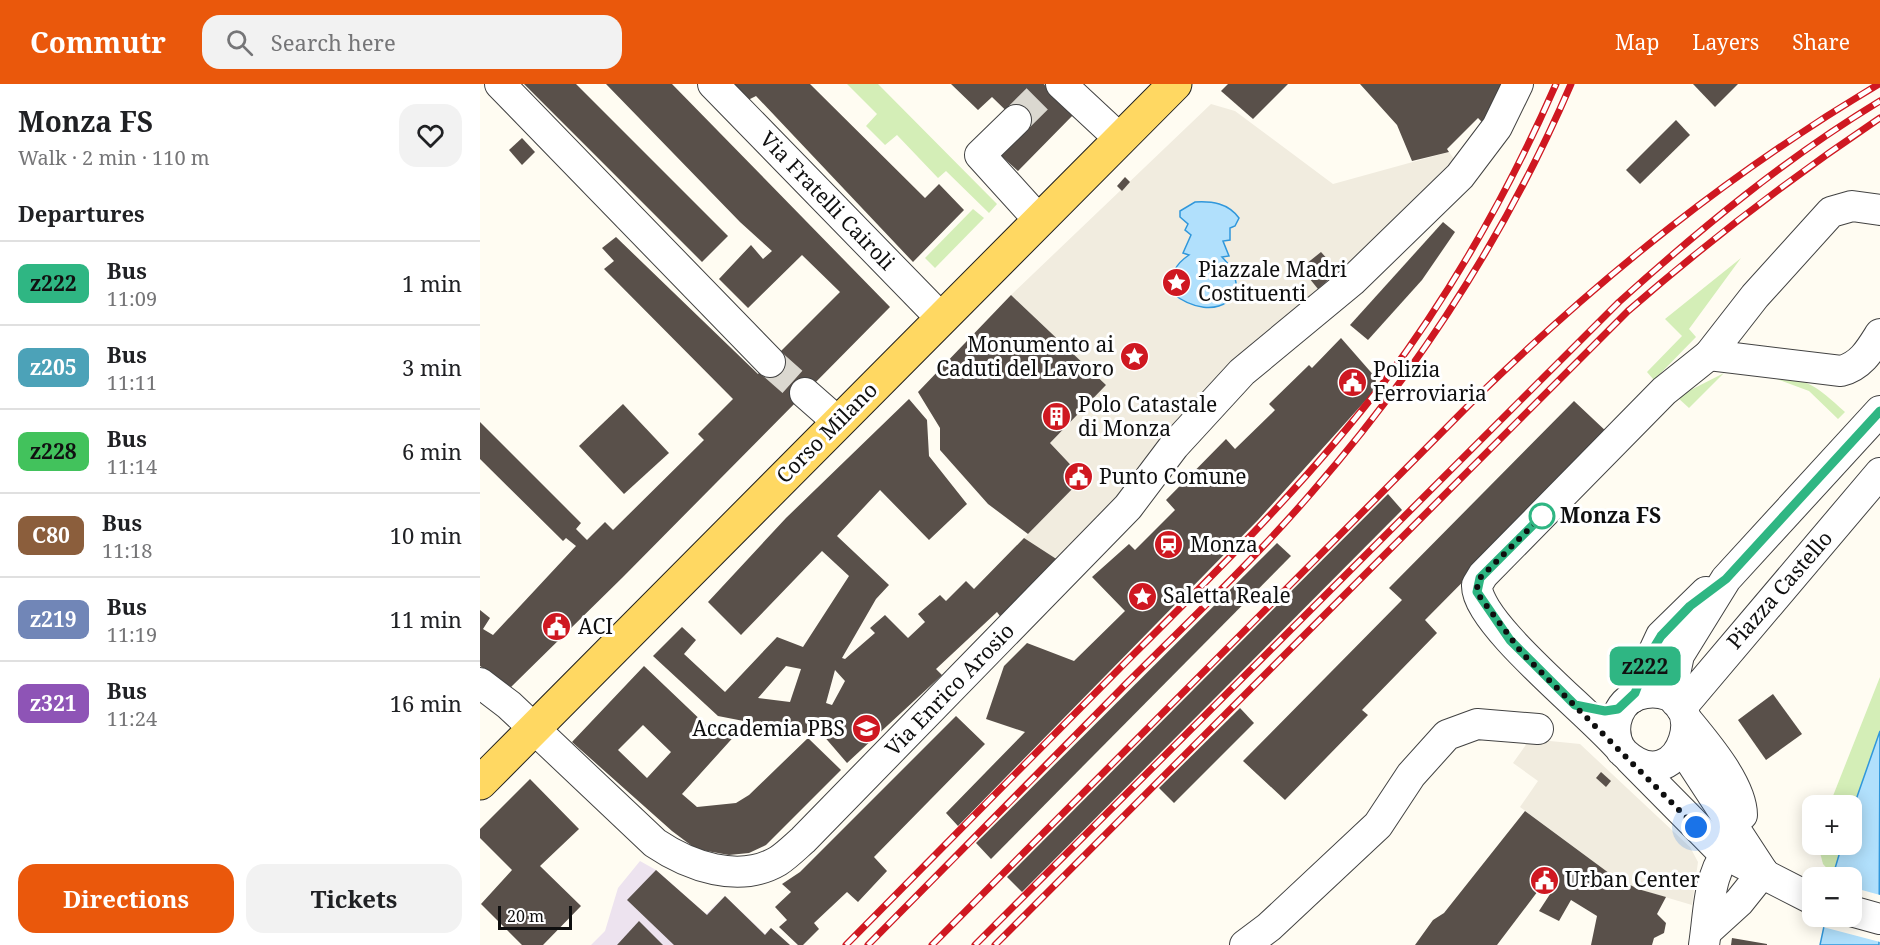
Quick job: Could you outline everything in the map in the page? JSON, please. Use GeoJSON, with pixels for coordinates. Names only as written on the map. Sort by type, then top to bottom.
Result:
{"type":"FeatureCollection","features":[{"type":"Feature","properties":{"kind":"main road","name":"Corso Milano"},"geometry":{"type":"LineString","coordinates":[[480,783],[1175,84]]}},
{"type":"Feature","properties":{"kind":"street"},"geometry":{"type":"LineString","coordinates":[[500,84],[770,362]]}},
{"type":"Feature","properties":{"kind":"street","name":"Via Fratelli Cairoli"},"geometry":{"type":"LineString","coordinates":[[713,84],[941,318]]}},
{"type":"Feature","properties":{"kind":"street"},"geometry":{"type":"LineString","coordinates":[[1055,84],[1120,139]]}},
{"type":"Feature","properties":{"kind":"street","name":"Via Enrico Arosio"},"geometry":{"type":"LineString","coordinates":[[480,683],[534,729],[656,843],[677,858],[719,869],[738,871],[757,868],[777,861],[803,840],[1128,507],[1174,446],[1242,372],[1352,280],[1460,176],[1497,127],[1518,84]]}},
{"type":"Feature","properties":{"kind":"street"},"geometry":{"type":"LineString","coordinates":[[1016,120],[980,155],[1039,220]]}},
{"type":"Feature","properties":{"kind":"street"},"geometry":{"type":"LineString","coordinates":[[1802,893],[1763,872],[1626,754],[1510,640],[1480,597],[1477,588],[1478,581],[1664,391],[1709,355],[1755,296],[1831,212],[1852,206],[1880,210]]}},
{"type":"Feature","properties":{"kind":"street"},"geometry":{"type":"LineString","coordinates":[[1709,355],[1841,371],[1852,368],[1861,361],[1880,334]]}},
{"type":"Feature","properties":{"kind":"street"},"geometry":{"type":"LineString","coordinates":[[804,393],[838,422]]}},
{"type":"Feature","properties":{"kind":"street"},"geometry":{"type":"LineString","coordinates":[[1726,579],[1679,655],[1675,674],[1687,733],[1682,748],[1674,758],[1659,764],[1641,764],[1626,754],[1615,726],[1661,636],[1690,606],[1726,579],[1880,411]]}},
{"type":"Feature","properties":{"kind":"street","name":"Piazza Castello"},"geometry":{"type":"LineString","coordinates":[[1681,710],[1880,473]]}},
{"type":"Feature","properties":{"kind":"street"},"geometry":{"type":"LineString","coordinates":[[1575,705],[1605,711],[1647,693],[1658,693],[1681,710],[1714,753],[1742,805],[1733,845],[1710,895],[1705,938]]}},
{"type":"Feature","properties":{"kind":"street"},"geometry":{"type":"LineString","coordinates":[[1245,945],[1269,927],[1378,825],[1411,775],[1447,735],[1477,724],[1538,729]]}},
{"type":"Feature","properties":{"kind":"street"},"geometry":{"type":"LineString","coordinates":[[1682,748],[1733,845]]}},
{"type":"Feature","properties":{"kind":"street"},"geometry":{"type":"LineString","coordinates":[[1705,938],[1763,872]]}},
{"type":"Feature","properties":{"kind":"street"},"geometry":{"type":"LineString","coordinates":[[1862,914],[1880,919]]}},
{"type":"Feature","properties":{"kind":"shaded area","name":"Piazzale Madri Costituenti"},"geometry":{"type":"Polygon","coordinates":[[[1211,104],[1235,111],[1333,184],[1449,152],[1454,159],[1343,269],[1061,562],[1024,538],[1083,478],[1050,443],[1106,385],[1011,295],[1211,104]]]}},
{"type":"Feature","properties":{"kind":"shaded area"},"geometry":{"type":"Polygon","coordinates":[[[1530,739],[1580,744],[1690,847],[1698,862],[1692,905],[1638,889],[1613,876],[1520,807],[1538,781],[1513,763],[1530,739]]]}},
{"type":"Feature","properties":{"kind":"shaded area"},"geometry":{"type":"Polygon","coordinates":[[[640,861],[656,870],[706,914],[725,896],[765,934],[771,928],[790,945],[591,945],[605,931],[618,888],[640,861]]]}},
{"type":"Feature","properties":{"kind":"green space"},"geometry":{"type":"Polygon","coordinates":[[[847,84],[878,84],[997,204],[989,213],[946,171],[938,178],[897,135],[885,145],[866,126],[877,114],[847,84]]]}},
{"type":"Feature","properties":{"kind":"green space"},"geometry":{"type":"Polygon","coordinates":[[[973,209],[984,218],[935,268],[925,258],[973,209]]]}},
{"type":"Feature","properties":{"kind":"green space"},"geometry":{"type":"Polygon","coordinates":[[[1741,258],[1689,329],[1696,337],[1654,380],[1647,372],[1682,336],[1665,319],[1741,258]]]}},
{"type":"Feature","properties":{"kind":"green space"},"geometry":{"type":"Polygon","coordinates":[[[1724,373],[1689,408],[1677,397],[1724,373]]]}},
{"type":"Feature","properties":{"kind":"green space"},"geometry":{"type":"Polygon","coordinates":[[[1760,373],[1807,383],[1824,393],[1845,412],[1838,419],[1809,391],[1760,373]]]}},
{"type":"Feature","properties":{"kind":"green space"},"geometry":{"type":"Polygon","coordinates":[[[1880,677],[1880,731],[1858,795],[1833,795],[1880,677]]]}},
{"type":"Feature","properties":{"kind":"green space"},"geometry":{"type":"Polygon","coordinates":[[[1821,855],[1839,855],[1835,867],[1826,867],[1821,855]]]}},
{"type":"Feature","properties":{"kind":"water"},"geometry":{"type":"Polygon","coordinates":[[[1195,202],[1225,206],[1239,218],[1235,226],[1230,228],[1230,240],[1223,241],[1229,256],[1222,257],[1232,270],[1236,283],[1234,293],[1227,302],[1217,306],[1204,307],[1188,303],[1172,293],[1174,271],[1189,255],[1183,253],[1191,235],[1185,230],[1188,224],[1180,217],[1180,211],[1195,202]]]}},
{"type":"Feature","properties":{"kind":"water"},"geometry":{"type":"Polygon","coordinates":[[[1880,731],[1879,945],[1820,945],[1824,927],[1862,927],[1862,867],[1835,867],[1839,855],[1862,855],[1862,795],[1858,795],[1880,731]]]}},
{"type":"Feature","properties":{"kind":"pier"},"geometry":{"type":"Polygon","coordinates":[[[1862,890],[1880,895],[1880,942],[1823,927],[1862,927],[1862,890]]]}},
{"type":"Feature","properties":{"kind":"building"},"geometry":{"type":"Polygon","coordinates":[[[524,84],[576,84],[728,236],[702,262],[524,84]]]}},
{"type":"Feature","properties":{"kind":"building"},"geometry":{"type":"Polygon","coordinates":[[[606,84],[672,84],[890,307],[511,687],[480,666],[480,610],[490,618],[483,629],[493,635],[576,546],[566,538],[563,541],[480,459],[480,422],[581,523],[576,529],[587,540],[605,522],[613,530],[704,440],[698,434],[733,399],[604,269],[614,261],[602,248],[616,237],[758,374],[840,292],[802,255],[748,308],[719,279],[751,245],[763,259],[772,251],[740,222],[606,84]]]}},
{"type":"Feature","properties":{"kind":"building"},"geometry":{"type":"Polygon","coordinates":[[[730,84],[810,84],[925,198],[939,184],[964,210],[913,262],[756,96],[746,101],[730,84]]]}},
{"type":"Feature","properties":{"kind":"building"},"geometry":{"type":"Polygon","coordinates":[[[951,84],[1049,84],[1077,111],[1018,171],[998,153],[1023,127],[992,97],[978,110],[951,84]]]}},
{"type":"Feature","properties":{"kind":"building"},"geometry":{"type":"Polygon","coordinates":[[[1228,84],[1288,84],[1253,119],[1221,91],[1228,84]]]}},
{"type":"Feature","properties":{"kind":"building"},"geometry":{"type":"Polygon","coordinates":[[[1360,84],[1501,84],[1483,123],[1478,118],[1447,149],[1449,152],[1412,161],[1397,125],[1360,84]]]}},
{"type":"Feature","properties":{"kind":"building"},"geometry":{"type":"Polygon","coordinates":[[[1693,84],[1738,84],[1715,107],[1693,84]]]}},
{"type":"Feature","properties":{"kind":"building"},"geometry":{"type":"Polygon","coordinates":[[[1676,120],[1690,135],[1640,184],[1626,170],[1676,120]]]}},
{"type":"Feature","properties":{"kind":"building"},"geometry":{"type":"Polygon","coordinates":[[[522,138],[535,152],[522,165],[509,150],[522,138]]]}},
{"type":"Feature","properties":{"kind":"building"},"geometry":{"type":"Polygon","coordinates":[[[1125,177],[1130,182],[1122,191],[1117,186],[1125,177]]]}},
{"type":"Feature","properties":{"kind":"building"},"geometry":{"type":"Polygon","coordinates":[[[1443,222],[1455,232],[1422,280],[1368,340],[1350,325],[1443,222]]]}},
{"type":"Feature","properties":{"kind":"building"},"geometry":{"type":"Polygon","coordinates":[[[1321,252],[1338,271],[1318,289],[1301,268],[1321,252]]]}},
{"type":"Feature","properties":{"kind":"building"},"geometry":{"type":"Polygon","coordinates":[[[1011,295],[1106,385],[1050,443],[1083,478],[1028,534],[988,504],[940,450],[940,428],[918,392],[1011,295]]]}},
{"type":"Feature","properties":{"kind":"building"},"geometry":{"type":"Polygon","coordinates":[[[1341,338],[1376,378],[1375,390],[1258,520],[958,826],[946,813],[1025,732],[986,719],[1004,666],[1027,643],[1074,661],[1125,611],[1092,577],[1129,544],[1135,550],[1175,510],[1166,500],[1226,439],[1235,449],[1275,410],[1269,404],[1309,365],[1312,368],[1341,338]]]}},
{"type":"Feature","properties":{"kind":"building"},"geometry":{"type":"Polygon","coordinates":[[[909,399],[927,420],[929,456],[967,504],[929,540],[880,490],[837,536],[889,585],[876,599],[842,658],[845,659],[875,633],[870,628],[885,615],[908,638],[925,622],[918,614],[940,595],[946,601],[966,581],[974,589],[1024,538],[1061,562],[1002,619],[997,612],[936,669],[942,675],[847,763],[816,727],[814,735],[718,716],[653,656],[682,627],[696,640],[684,654],[725,692],[777,637],[803,647],[849,576],[822,551],[741,635],[708,602],[786,518],[909,399]],[[786,666],[758,698],[790,702],[801,669],[786,666]],[[835,670],[826,703],[832,705],[845,681],[835,670]]]}},
{"type":"Feature","properties":{"kind":"building"},"geometry":{"type":"Polygon","coordinates":[[[1574,401],[1609,434],[1425,620],[1437,633],[1362,710],[1368,715],[1285,800],[1243,761],[1402,600],[1389,588],[1574,401]]]}},
{"type":"Feature","properties":{"kind":"building"},"geometry":{"type":"Polygon","coordinates":[[[623,404],[669,453],[624,494],[579,446],[623,404]]]}},
{"type":"Feature","properties":{"kind":"building"},"geometry":{"type":"Polygon","coordinates":[[[1388,494],[1402,510],[1022,892],[1007,877],[1388,494]]]}},
{"type":"Feature","properties":{"kind":"building"},"geometry":{"type":"Polygon","coordinates":[[[1277,543],[1291,556],[991,859],[976,843],[1277,543]]]}},
{"type":"Feature","properties":{"kind":"building"},"geometry":{"type":"Polygon","coordinates":[[[644,666],[708,727],[738,732],[682,794],[697,807],[736,803],[749,795],[808,738],[841,770],[766,845],[749,853],[729,855],[696,849],[672,831],[572,742],[644,666]],[[643,725],[618,750],[647,778],[671,752],[643,725]]]}},
{"type":"Feature","properties":{"kind":"building"},"geometry":{"type":"Polygon","coordinates":[[[1773,694],[1802,734],[1766,760],[1738,720],[1773,694]]]}},
{"type":"Feature","properties":{"kind":"building"},"geometry":{"type":"Polygon","coordinates":[[[1240,708],[1254,723],[1174,803],[1159,788],[1240,708]]]}},
{"type":"Feature","properties":{"kind":"building"},"geometry":{"type":"Polygon","coordinates":[[[956,716],[985,744],[874,857],[887,871],[858,902],[847,892],[814,923],[819,929],[803,945],[798,945],[779,927],[787,920],[775,907],[791,892],[782,884],[800,872],[956,716]]]}},
{"type":"Feature","properties":{"kind":"building"},"geometry":{"type":"Polygon","coordinates":[[[1601,772],[1611,781],[1606,787],[1596,778],[1601,772]]]}},
{"type":"Feature","properties":{"kind":"building"},"geometry":{"type":"Polygon","coordinates":[[[530,779],[579,829],[540,866],[581,906],[543,945],[522,945],[481,904],[512,870],[480,838],[480,829],[530,779]]]}},
{"type":"Feature","properties":{"kind":"building","name":"Urban Center"},"geometry":{"type":"Polygon","coordinates":[[[1525,811],[1613,876],[1638,889],[1666,897],[1657,914],[1666,923],[1664,933],[1654,938],[1652,945],[1591,945],[1597,916],[1571,900],[1559,921],[1539,911],[1552,891],[1544,883],[1497,945],[1415,945],[1433,920],[1444,913],[1525,811]]]}},
{"type":"Feature","properties":{"kind":"building"},"geometry":{"type":"Polygon","coordinates":[[[656,870],[707,915],[725,896],[765,935],[771,928],[790,945],[674,945],[627,900],[656,870]]]}},
{"type":"Feature","properties":{"kind":"building"},"geometry":{"type":"Polygon","coordinates":[[[639,921],[663,945],[617,945],[639,921]]]}},
{"type":"Feature","properties":{"kind":"building"},"geometry":{"type":"Polygon","coordinates":[[[1732,938],[1767,944],[1767,945],[1731,945],[1732,938]]]}},
{"type":"Feature","properties":{"kind":"tunnel"},"geometry":{"type":"LineString","coordinates":[[1016,120],[1051,85]]}},
{"type":"Feature","properties":{"kind":"tunnel"},"geometry":{"type":"LineString","coordinates":[[770,362],[805,393]]}},
{"type":"Feature","properties":{"kind":"railway"},"geometry":{"type":"LineString","coordinates":[[846,945],[1223,564],[1354,420],[1409,347],[1457,275],[1500,200],[1556,84]]}},
{"type":"Feature","properties":{"kind":"railway"},"geometry":{"type":"LineString","coordinates":[[868,945],[1243,567],[1352,445],[1389,397],[1458,298],[1519,193],[1571,84]]}},
{"type":"Feature","properties":{"kind":"railway"},"geometry":{"type":"LineString","coordinates":[[932,945],[1526,350],[1621,267],[1720,189],[1824,118],[1879,84]]}},
{"type":"Feature","properties":{"kind":"railway"},"geometry":{"type":"LineString","coordinates":[[975,945],[1619,302],[1745,195],[1811,146],[1880,101]]}},
{"type":"Feature","properties":{"kind":"railway"},"geometry":{"type":"LineString","coordinates":[[995,945],[1628,311],[1751,210],[1880,118]]}},
{"type":"Feature","properties":{"kind":"bus line","name":"z222"},"geometry":{"type":"LineString","coordinates":[[1542,516],[1480,578],[1477,592],[1510,640],[1575,705],[1605,711],[1618,709],[1632,698],[1650,654],[1674,621],[1705,593],[1726,579],[1880,411]]}},
{"type":"Feature","properties":{"kind":"place","name":"Piazzale Madri Costituenti"},"geometry":{"type":"Point","coordinates":[1177,282]}},
{"type":"Feature","properties":{"kind":"place","name":"Monumento ai Caduti del Lavoro"},"geometry":{"type":"Point","coordinates":[1135,357]}},
{"type":"Feature","properties":{"kind":"place","name":"Polizia Ferroviaria"},"geometry":{"type":"Point","coordinates":[1352,382]}},
{"type":"Feature","properties":{"kind":"place","name":"Polo Catastale di Monza"},"geometry":{"type":"Point","coordinates":[1057,417]}},
{"type":"Feature","properties":{"kind":"place","name":"Punto Comune"},"geometry":{"type":"Point","coordinates":[1078,477]}},
{"type":"Feature","properties":{"kind":"place","name":"Monza FS"},"geometry":{"type":"Point","coordinates":[1542,516]}},
{"type":"Feature","properties":{"kind":"place","name":"Monza"},"geometry":{"type":"Point","coordinates":[1169,545]}},
{"type":"Feature","properties":{"kind":"place","name":"Saletta Reale"},"geometry":{"type":"Point","coordinates":[1142,596]}},
{"type":"Feature","properties":{"kind":"place","name":"ACI"},"geometry":{"type":"Point","coordinates":[557,627]}},
{"type":"Feature","properties":{"kind":"place","name":"Accademia PBS"},"geometry":{"type":"Point","coordinates":[866,729]}},
{"type":"Feature","properties":{"kind":"place","name":"Urban Center"},"geometry":{"type":"Point","coordinates":[1544,880]}},
{"type":"Feature","properties":{"kind":"route"},"geometry":{"type":"LineString","coordinates":[[1542,516],[1480,578],[1477,592],[1510,640],[1522,653],[1696,827]]}}]}
